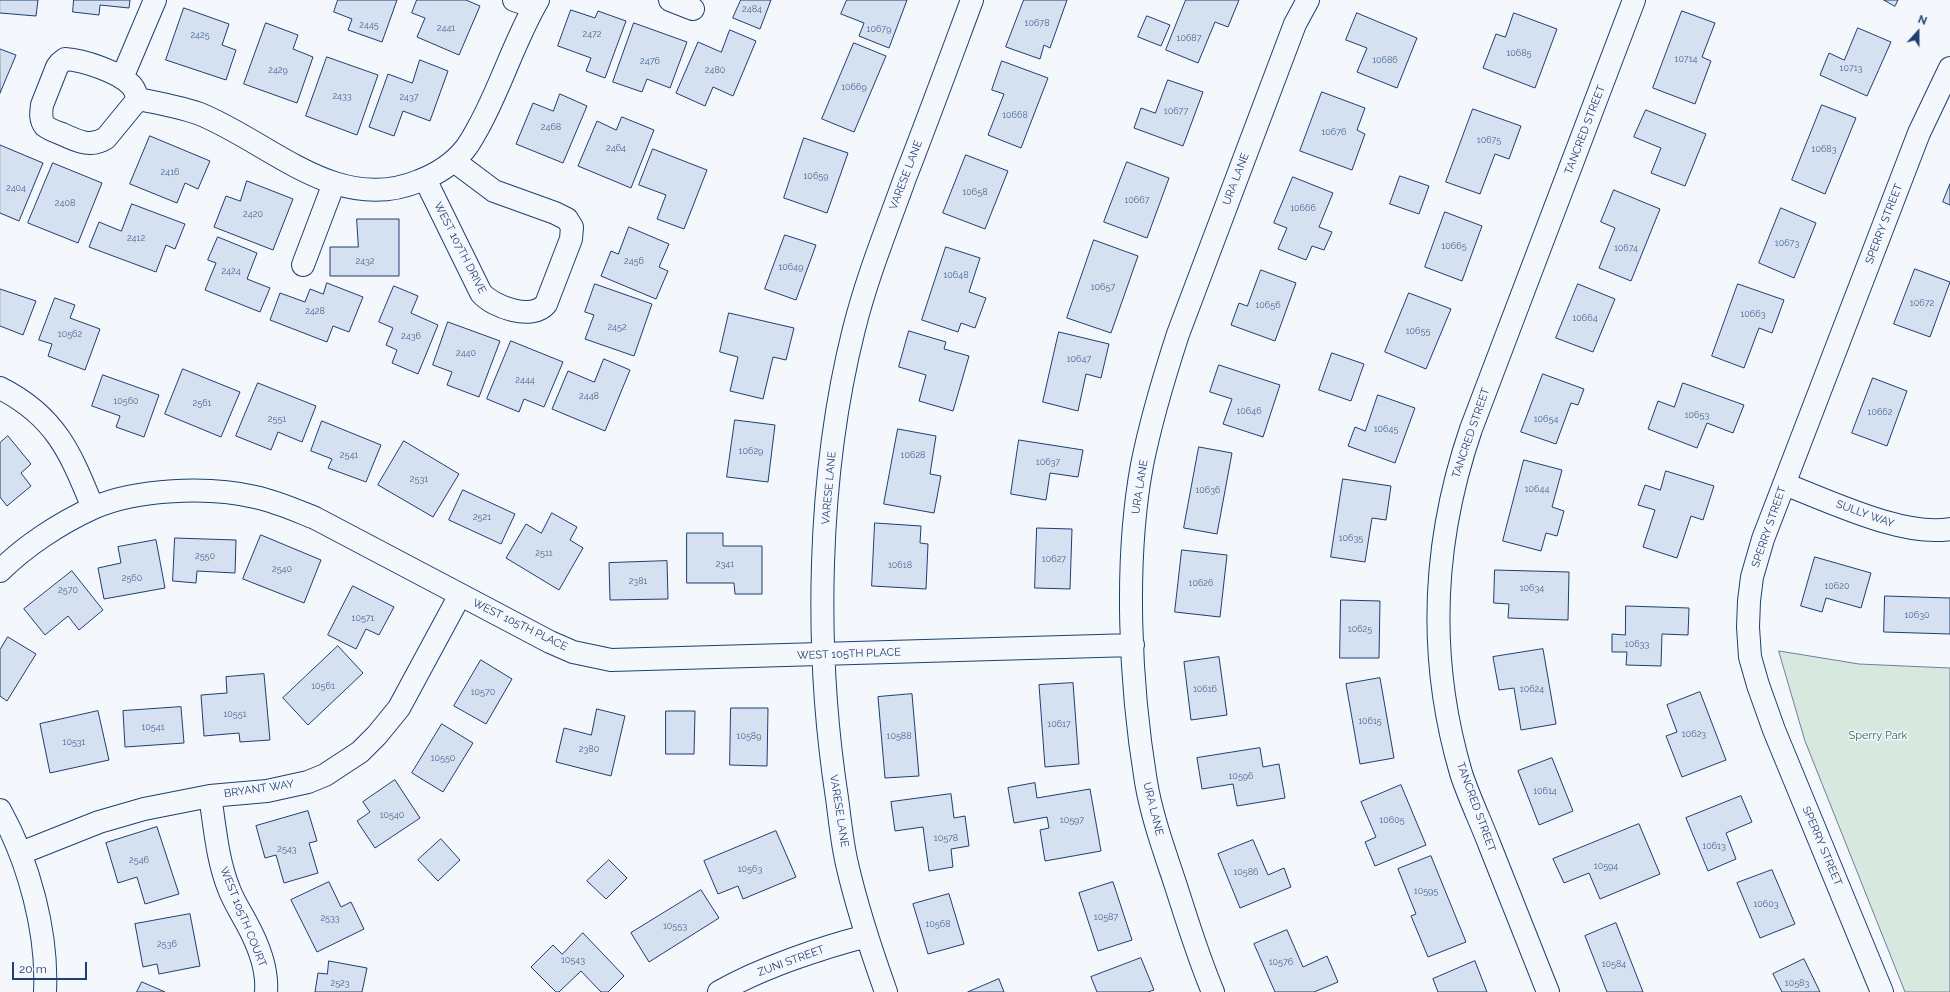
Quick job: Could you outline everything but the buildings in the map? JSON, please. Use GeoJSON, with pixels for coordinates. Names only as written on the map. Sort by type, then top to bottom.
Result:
{"type":"FeatureCollection","features":[{"type":"Feature","properties":{"kind":"street"},"geometry":{"type":"LineString","coordinates":[[122,78],[155,0]]}},
{"type":"Feature","properties":{"kind":"street"},"geometry":{"type":"LineString","coordinates":[[670,0],[693,9]]}},
{"type":"Feature","properties":{"kind":"street","name":"VARESE LANE"},"geometry":{"type":"LineString","coordinates":[[886,992],[866,936],[846,861],[828,744],[823,654],[824,555],[828,479],[842,390],[854,330],[873,265],[972,0]]}},
{"type":"Feature","properties":{"kind":"street","name":"URA LANE"},"geometry":{"type":"LineString","coordinates":[[1213,992],[1202,966],[1158,832],[1146,783],[1137,708],[1133,645],[1132,581],[1135,519],[1142,465],[1161,386],[1178,334],[1295,24],[1308,0]]}},
{"type":"Feature","properties":{"kind":"street","name":"TANCRED STREET"},"geometry":{"type":"LineString","coordinates":[[1548,992],[1462,774],[1447,716],[1439,653],[1438,623],[1440,562],[1447,512],[1460,462],[1471,429],[1634,0]]}},
{"type":"Feature","properties":{"kind":"street"},"geometry":{"type":"LineString","coordinates":[[138,99],[169,104],[200,114],[248,138],[290,163],[334,183],[364,191],[385,190],[411,185],[426,179],[454,161],[466,148],[488,111],[529,2]]}},
{"type":"Feature","properties":{"kind":"street"},"geometry":{"type":"LineString","coordinates":[[65,59],[84,62],[122,78],[131,85],[138,99],[106,138],[97,142],[81,142],[50,129],[42,122],[42,105],[57,67],[65,59]]}},
{"type":"Feature","properties":{"kind":"street","name":"SPERRY STREET"},"geometry":{"type":"LineString","coordinates":[[1882,992],[1774,730],[1758,686],[1750,657],[1748,627],[1752,577],[1763,539],[1919,133],[1950,68]]}},
{"type":"Feature","properties":{"kind":"street","name":"WEST 107TH DRIVE"},"geometry":{"type":"LineString","coordinates":[[426,179],[481,293],[490,301],[526,313],[539,311],[546,304],[571,239],[572,227],[567,219],[555,213],[494,191],[454,161]]}},
{"type":"Feature","properties":{"kind":"street"},"geometry":{"type":"LineString","coordinates":[[303,265],[334,183]]}},
{"type":"Feature","properties":{"kind":"street"},"geometry":{"type":"LineString","coordinates":[[0,388],[14,395],[37,413],[60,438],[74,461],[93,508]]}},
{"type":"Feature","properties":{"kind":"street","name":"SULLY WAY"},"geometry":{"type":"LineString","coordinates":[[1784,484],[1900,526],[1926,531],[1950,529]]}},
{"type":"Feature","properties":{"kind":"street","name":"WEST 105TH PLACE"},"geometry":{"type":"LineString","coordinates":[[0,571],[14,558],[59,527],[93,508],[119,500],[163,492],[232,493],[281,504],[314,518],[550,642],[573,652],[611,660],[1133,645]]}},
{"type":"Feature","properties":{"kind":"street","name":"BRYANT WAY"},"geometry":{"type":"LineString","coordinates":[[20,853],[99,822],[144,809],[210,796],[267,791],[308,782],[325,775],[360,752],[377,735],[399,708],[460,595]]}},
{"type":"Feature","properties":{"kind":"street","name":"WEST 105TH COURT"},"geometry":{"type":"LineString","coordinates":[[210,796],[219,858],[229,890],[247,924],[262,960],[266,992]]}},
{"type":"Feature","properties":{"kind":"street"},"geometry":{"type":"LineString","coordinates":[[0,810],[20,853],[34,901],[46,972],[45,992]]}},
{"type":"Feature","properties":{"kind":"street","name":"ZUNI STREET"},"geometry":{"type":"LineString","coordinates":[[719,992],[741,979],[838,943],[866,936]]}},
{"type":"Feature","properties":{"kind":"green space","name":"Sperry Park"},"geometry":{"type":"Polygon","coordinates":[[[1779,651],[1859,664],[1950,668],[1950,992],[1905,992],[1805,741],[1779,651]]]}}]}
